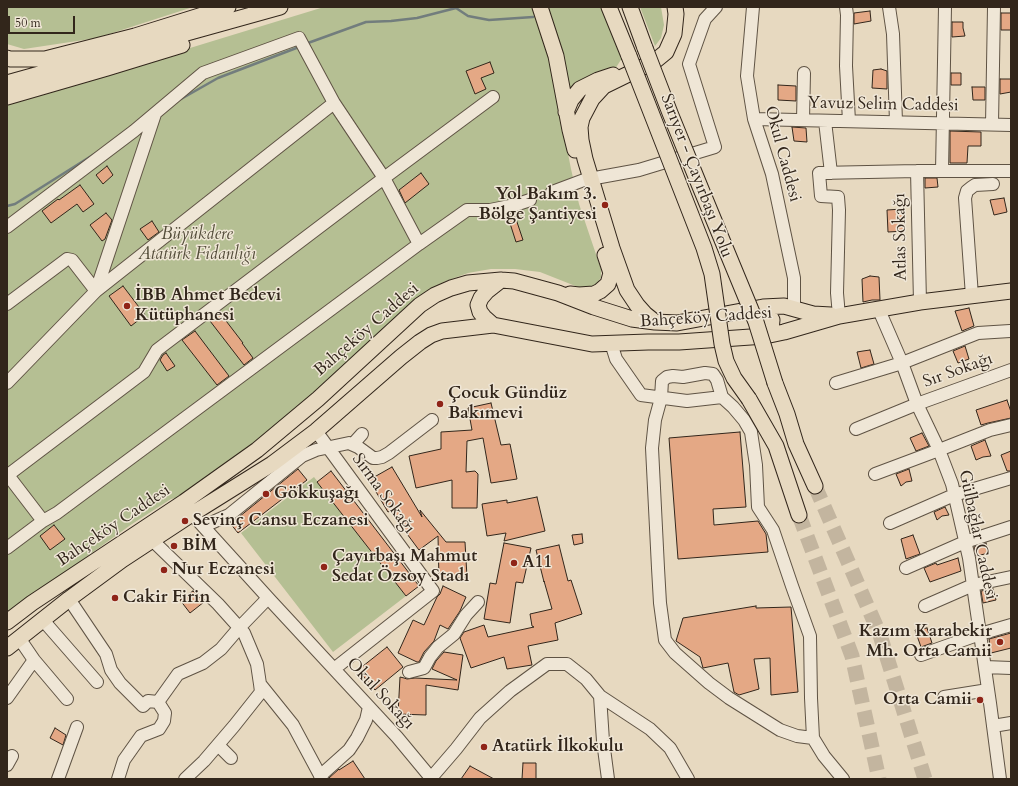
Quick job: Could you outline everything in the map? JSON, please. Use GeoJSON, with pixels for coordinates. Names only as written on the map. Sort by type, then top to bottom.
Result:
{"type":"FeatureCollection","features":[{"type":"Feature","properties":{"kind":"main road"},"geometry":{"type":"LineString","coordinates":[[7,97],[102,57],[135,36],[228,7]]}},
{"type":"Feature","properties":{"kind":"main road"},"geometry":{"type":"LineString","coordinates":[[7,83],[280,7]]}},
{"type":"Feature","properties":{"kind":"main road"},"geometry":{"type":"LineString","coordinates":[[540,7],[556,56],[570,130],[627,290],[636,305],[655,322]]}},
{"type":"Feature","properties":{"kind":"main road","name":"Sarıyer - Çayırbaşı Yolu"},"geometry":{"type":"LineString","coordinates":[[609,7],[630,56],[704,248],[712,274],[722,344],[726,361],[734,378],[749,399],[776,446],[799,515]]}},
{"type":"Feature","properties":{"kind":"main road","name":"Sarıyer - Çayırbaşı Yolu"},"geometry":{"type":"LineString","coordinates":[[630,7],[681,140],[756,322],[796,444],[815,486]]}},
{"type":"Feature","properties":{"kind":"main road"},"geometry":{"type":"LineString","coordinates":[[566,112],[571,100],[580,89],[598,80],[644,62],[661,49],[669,29],[669,7]]}},
{"type":"Feature","properties":{"kind":"main road"},"geometry":{"type":"LineString","coordinates":[[558,293],[579,295],[594,294],[608,284],[611,273],[587,180],[581,140],[580,127],[582,118],[592,99],[604,86],[655,61],[666,52],[674,34],[676,14],[675,7]]}},
{"type":"Feature","properties":{"kind":"main road"},"geometry":{"type":"LineString","coordinates":[[7,58],[45,59],[102,57]]}},
{"type":"Feature","properties":{"kind":"main road"},"geometry":{"type":"LineString","coordinates":[[493,325],[480,312],[478,305],[481,298],[487,291],[501,280]]}},
{"type":"Feature","properties":{"kind":"main road","name":"Bahçeköy Caddesi"},"geometry":{"type":"LineString","coordinates":[[7,622],[32,603],[184,502],[257,450],[318,398],[396,326],[435,295],[468,283],[501,280],[526,283],[632,319],[655,322],[677,323],[763,307],[784,306],[812,314],[839,316]]}},
{"type":"Feature","properties":{"kind":"main road","name":"Bahçeköy Caddesi"},"geometry":{"type":"LineString","coordinates":[[7,648],[42,619],[104,573],[192,514],[272,464],[316,431],[401,357],[431,336],[442,331],[493,325],[592,344],[679,342],[765,336],[839,316],[920,302],[1011,291]]}},
{"type":"Feature","properties":{"kind":"main road"},"geometry":{"type":"LineString","coordinates":[[763,307],[772,320],[771,330],[765,336]]}},
{"type":"Feature","properties":{"kind":"main road"},"geometry":{"type":"LineString","coordinates":[[784,332],[795,318],[794,308]]}},
{"type":"Feature","properties":{"kind":"street"},"geometry":{"type":"LineString","coordinates":[[552,192],[587,180],[639,170],[714,147],[689,64],[704,19],[716,7]]}},
{"type":"Feature","properties":{"kind":"street","name":"Okul Caddesi"},"geometry":{"type":"LineString","coordinates":[[753,7],[747,76],[754,119],[772,174],[794,278],[794,308]]}},
{"type":"Feature","properties":{"kind":"street"},"geometry":{"type":"LineString","coordinates":[[846,7],[846,66],[849,121]]}},
{"type":"Feature","properties":{"kind":"street"},"geometry":{"type":"LineString","coordinates":[[889,7],[893,34],[896,122]]}},
{"type":"Feature","properties":{"kind":"street"},"geometry":{"type":"LineString","coordinates":[[942,171],[945,7]]}},
{"type":"Feature","properties":{"kind":"street"},"geometry":{"type":"LineString","coordinates":[[992,124],[994,7]]}},
{"type":"Feature","properties":{"kind":"street"},"geometry":{"type":"LineString","coordinates":[[7,228],[134,131],[203,73],[299,38],[334,102],[384,178],[419,244]]}},
{"type":"Feature","properties":{"kind":"street"},"geometry":{"type":"LineString","coordinates":[[803,120],[804,73]]}},
{"type":"Feature","properties":{"kind":"street"},"geometry":{"type":"LineString","coordinates":[[43,521],[7,475],[144,372],[157,350],[493,97]]}},
{"type":"Feature","properties":{"kind":"street"},"geometry":{"type":"LineString","coordinates":[[7,383],[96,291],[334,102]]}},
{"type":"Feature","properties":{"kind":"street"},"geometry":{"type":"LineString","coordinates":[[96,291],[156,113]]}},
{"type":"Feature","properties":{"kind":"street","name":"Yavuz Selim Caddesi"},"geometry":{"type":"LineString","coordinates":[[754,119],[1011,124]]}},
{"type":"Feature","properties":{"kind":"street"},"geometry":{"type":"LineString","coordinates":[[825,121],[825,173],[1011,171]]}},
{"type":"Feature","properties":{"kind":"street","name":"Atlas Sokağı"},"geometry":{"type":"LineString","coordinates":[[917,171],[920,302]]}},
{"type":"Feature","properties":{"kind":"street","name":"Okul Caddesi"},"geometry":{"type":"LineString","coordinates":[[825,173],[821,196],[838,197],[837,293],[839,316]]}},
{"type":"Feature","properties":{"kind":"street"},"geometry":{"type":"LineString","coordinates":[[972,296],[965,198],[967,191],[972,186],[993,184]]}},
{"type":"Feature","properties":{"kind":"street"},"geometry":{"type":"LineString","coordinates":[[7,548],[43,521],[57,513],[467,210],[490,210],[530,200]]}},
{"type":"Feature","properties":{"kind":"street"},"geometry":{"type":"LineString","coordinates":[[7,304],[67,259],[72,260],[96,291]]}},
{"type":"Feature","properties":{"kind":"street","name":"Gülbağlar Caddesi"},"geometry":{"type":"LineString","coordinates":[[879,310],[902,363],[917,404],[940,450],[952,484],[973,585],[1000,779]]}},
{"type":"Feature","properties":{"kind":"street"},"geometry":{"type":"LineString","coordinates":[[836,383],[902,363],[978,333],[1010,331]]}},
{"type":"Feature","properties":{"kind":"street"},"geometry":{"type":"LineString","coordinates":[[611,343],[616,359],[641,395],[687,401],[722,397]]}},
{"type":"Feature","properties":{"kind":"street","name":"Sır Sokağı"},"geometry":{"type":"LineString","coordinates":[[856,429],[917,404],[1011,370]]}},
{"type":"Feature","properties":{"kind":"street"},"geometry":{"type":"LineString","coordinates":[[813,738],[797,736],[780,730],[729,698],[709,683],[675,653],[665,640],[660,603],[652,448],[655,420],[661,398],[662,381],[667,377],[683,377],[705,373],[713,374],[717,380],[722,397],[744,420],[751,432],[756,465],[758,507],[774,530],[810,636],[813,738],[824,756],[843,779]]}},
{"type":"Feature","properties":{"kind":"street"},"geometry":{"type":"LineString","coordinates":[[204,526],[228,514],[302,456],[316,450],[349,443],[358,447],[373,458],[386,456],[432,420]]}},
{"type":"Feature","properties":{"kind":"street"},"geometry":{"type":"LineString","coordinates":[[875,474],[990,430],[1011,425]]}},
{"type":"Feature","properties":{"kind":"street","name":"Sırma Sokağı"},"geometry":{"type":"LineString","coordinates":[[316,431],[433,591],[334,669]]}},
{"type":"Feature","properties":{"kind":"street"},"geometry":{"type":"LineString","coordinates":[[353,444],[362,434]]}},
{"type":"Feature","properties":{"kind":"street"},"geometry":{"type":"LineString","coordinates":[[890,523],[954,495],[1011,478]]}},
{"type":"Feature","properties":{"kind":"street","name":"Okul Sokağı"},"geometry":{"type":"LineString","coordinates":[[192,514],[397,737],[431,778],[480,718],[510,691],[546,664],[567,664],[586,679],[600,696]]}},
{"type":"Feature","properties":{"kind":"street"},"geometry":{"type":"LineString","coordinates":[[906,568],[965,542],[1011,527]]}},
{"type":"Feature","properties":{"kind":"street"},"geometry":{"type":"LineString","coordinates":[[152,540],[218,604],[244,633],[257,664],[260,684],[261,692],[218,746],[184,779]]}},
{"type":"Feature","properties":{"kind":"street"},"geometry":{"type":"LineString","coordinates":[[925,606],[973,585],[1011,577]]}},
{"type":"Feature","properties":{"kind":"street"},"geometry":{"type":"LineString","coordinates":[[158,702],[178,674],[203,663],[221,649],[268,598]]}},
{"type":"Feature","properties":{"kind":"street"},"geometry":{"type":"LineString","coordinates":[[69,599],[106,654],[111,670],[120,683],[143,706],[148,701],[158,702]]}},
{"type":"Feature","properties":{"kind":"street"},"geometry":{"type":"LineString","coordinates":[[409,672],[424,668],[438,647],[454,634],[466,615],[478,602]]}},
{"type":"Feature","properties":{"kind":"street"},"geometry":{"type":"LineString","coordinates":[[42,619],[97,682]]}},
{"type":"Feature","properties":{"kind":"street"},"geometry":{"type":"LineString","coordinates":[[921,655],[980,634],[1011,625]]}},
{"type":"Feature","properties":{"kind":"street"},"geometry":{"type":"LineString","coordinates":[[19,638],[34,660],[68,699]]}},
{"type":"Feature","properties":{"kind":"street"},"geometry":{"type":"LineString","coordinates":[[7,698],[34,660]]}},
{"type":"Feature","properties":{"kind":"street"},"geometry":{"type":"LineString","coordinates":[[985,667],[1011,668]]}},
{"type":"Feature","properties":{"kind":"street"},"geometry":{"type":"LineString","coordinates":[[260,684],[293,725],[321,777],[349,750],[366,720],[369,707]]}},
{"type":"Feature","properties":{"kind":"street"},"geometry":{"type":"LineString","coordinates":[[944,697],[988,690]]}},
{"type":"Feature","properties":{"kind":"street"},"geometry":{"type":"LineString","coordinates":[[600,696],[603,741],[608,779]]}},
{"type":"Feature","properties":{"kind":"street"},"geometry":{"type":"LineString","coordinates":[[600,696],[650,729],[670,748],[688,779]]}},
{"type":"Feature","properties":{"kind":"street"},"geometry":{"type":"LineString","coordinates":[[118,779],[124,760],[141,736],[159,730],[164,721],[165,713],[158,702]]}},
{"type":"Feature","properties":{"kind":"street"},"geometry":{"type":"LineString","coordinates":[[993,726],[1011,723]]}},
{"type":"Feature","properties":{"kind":"street"},"geometry":{"type":"LineString","coordinates":[[58,779],[77,727]]}},
{"type":"Feature","properties":{"kind":"street"},"geometry":{"type":"LineString","coordinates":[[218,746],[231,758]]}},
{"type":"Feature","properties":{"kind":"green space"},"geometry":{"type":"Polygon","coordinates":[[[7,7],[193,7],[97,38],[24,49],[7,44],[7,7]]]}},
{"type":"Feature","properties":{"kind":"green space","name":"Büyükdere Atatürk Fidanlığı"},"geometry":{"type":"Polygon","coordinates":[[[324,7],[535,7],[550,61],[579,204],[601,269],[601,277],[597,284],[591,288],[583,289],[540,272],[515,269],[491,269],[468,273],[446,281],[424,293],[406,308],[305,405],[186,496],[171,499],[132,524],[7,615],[7,104],[324,7]]]}},
{"type":"Feature","properties":{"kind":"green space"},"geometry":{"type":"Polygon","coordinates":[[[548,7],[601,7],[609,23],[622,58],[612,74],[567,99],[557,44],[548,7]]]}},
{"type":"Feature","properties":{"kind":"green space"},"geometry":{"type":"Polygon","coordinates":[[[640,7],[661,7],[664,25],[661,38],[655,46],[640,7]]]}},
{"type":"Feature","properties":{"kind":"green space"},"geometry":{"type":"Polygon","coordinates":[[[314,477],[406,596],[333,652],[241,533],[314,477]]]}},
{"type":"Feature","properties":{"kind":"building"},"geometry":{"type":"Polygon","coordinates":[[[870,11],[871,21],[854,24],[854,13],[870,11]]]}},
{"type":"Feature","properties":{"kind":"building"},"geometry":{"type":"Polygon","coordinates":[[[1001,13],[1011,13],[1011,30],[1001,30],[1001,13]]]}},
{"type":"Feature","properties":{"kind":"building"},"geometry":{"type":"Polygon","coordinates":[[[952,22],[963,22],[965,36],[952,37],[952,22]]]}},
{"type":"Feature","properties":{"kind":"building"},"geometry":{"type":"Polygon","coordinates":[[[490,62],[494,73],[481,78],[486,89],[475,94],[466,71],[490,62]]]}},
{"type":"Feature","properties":{"kind":"building"},"geometry":{"type":"Polygon","coordinates":[[[881,69],[887,71],[887,89],[872,88],[873,70],[881,69]]]}},
{"type":"Feature","properties":{"kind":"building"},"geometry":{"type":"Polygon","coordinates":[[[951,73],[961,73],[961,85],[951,85],[951,73]]]}},
{"type":"Feature","properties":{"kind":"building"},"geometry":{"type":"Polygon","coordinates":[[[1000,79],[1011,79],[1011,92],[1000,94],[1000,79]]]}},
{"type":"Feature","properties":{"kind":"building"},"geometry":{"type":"Polygon","coordinates":[[[778,85],[796,86],[796,101],[778,100],[778,85]]]}},
{"type":"Feature","properties":{"kind":"building"},"geometry":{"type":"Polygon","coordinates":[[[972,87],[985,87],[985,100],[973,100],[972,87]]]}},
{"type":"Feature","properties":{"kind":"building"},"geometry":{"type":"Polygon","coordinates":[[[792,127],[806,128],[807,142],[794,141],[792,127]]]}},
{"type":"Feature","properties":{"kind":"building"},"geometry":{"type":"Polygon","coordinates":[[[950,131],[981,132],[981,146],[968,146],[967,163],[950,163],[950,131]]]}},
{"type":"Feature","properties":{"kind":"building"},"geometry":{"type":"Polygon","coordinates":[[[107,166],[113,175],[103,184],[96,175],[107,166]]]}},
{"type":"Feature","properties":{"kind":"building"},"geometry":{"type":"Polygon","coordinates":[[[421,173],[429,184],[405,203],[399,190],[421,173]]]}},
{"type":"Feature","properties":{"kind":"building"},"geometry":{"type":"Polygon","coordinates":[[[925,178],[937,178],[938,187],[925,188],[925,178]]]}},
{"type":"Feature","properties":{"kind":"building"},"geometry":{"type":"Polygon","coordinates":[[[80,185],[94,204],[83,212],[77,204],[51,223],[42,211],[80,185]]]}},
{"type":"Feature","properties":{"kind":"building"},"geometry":{"type":"Polygon","coordinates":[[[1004,198],[1007,212],[994,215],[990,200],[1004,198]]]}},
{"type":"Feature","properties":{"kind":"building"},"geometry":{"type":"Polygon","coordinates":[[[903,209],[905,231],[888,232],[887,210],[903,209]]]}},
{"type":"Feature","properties":{"kind":"building"},"geometry":{"type":"Polygon","coordinates":[[[106,213],[112,220],[105,239],[102,241],[90,225],[106,213]]]}},
{"type":"Feature","properties":{"kind":"building"},"geometry":{"type":"Polygon","coordinates":[[[514,213],[523,240],[516,242],[507,214],[514,213]]]}},
{"type":"Feature","properties":{"kind":"building"},"geometry":{"type":"Polygon","coordinates":[[[152,221],[159,232],[148,240],[140,229],[152,221]]]}},
{"type":"Feature","properties":{"kind":"building"},"geometry":{"type":"Polygon","coordinates":[[[870,276],[879,277],[880,300],[863,302],[862,279],[870,276]]]}},
{"type":"Feature","properties":{"kind":"building","name":"İBB Ahmet Bedevi Kütüphanesi"},"geometry":{"type":"Polygon","coordinates":[[[123,286],[145,315],[131,326],[109,296],[123,286]]]}},
{"type":"Feature","properties":{"kind":"building"},"geometry":{"type":"Polygon","coordinates":[[[969,308],[974,326],[962,331],[955,311],[969,308]]]}},
{"type":"Feature","properties":{"kind":"building"},"geometry":{"type":"Polygon","coordinates":[[[220,313],[253,358],[244,365],[210,321],[220,313]]]}},
{"type":"Feature","properties":{"kind":"building"},"geometry":{"type":"Polygon","coordinates":[[[195,331],[229,376],[217,385],[182,340],[195,331]]]}},
{"type":"Feature","properties":{"kind":"building"},"geometry":{"type":"Polygon","coordinates":[[[965,346],[969,359],[958,363],[953,351],[965,346]]]}},
{"type":"Feature","properties":{"kind":"building"},"geometry":{"type":"Polygon","coordinates":[[[870,350],[874,364],[861,368],[857,352],[870,350]]]}},
{"type":"Feature","properties":{"kind":"building"},"geometry":{"type":"Polygon","coordinates":[[[166,353],[175,366],[167,371],[160,360],[166,353]]]}},
{"type":"Feature","properties":{"kind":"building"},"geometry":{"type":"Polygon","coordinates":[[[1007,400],[1011,412],[1011,418],[981,425],[976,410],[1007,400]]]}},
{"type":"Feature","properties":{"kind":"building"},"geometry":{"type":"Polygon","coordinates":[[[491,403],[501,445],[510,444],[517,479],[491,483],[483,438],[467,441],[466,472],[475,471],[478,474],[477,508],[452,508],[452,480],[416,488],[409,456],[441,449],[441,432],[472,430],[468,408],[491,403]]]}},
{"type":"Feature","properties":{"kind":"building"},"geometry":{"type":"Polygon","coordinates":[[[740,432],[746,507],[713,509],[714,525],[758,521],[766,534],[768,552],[678,559],[669,438],[740,432]]]}},
{"type":"Feature","properties":{"kind":"building"},"geometry":{"type":"Polygon","coordinates":[[[922,433],[929,446],[916,451],[910,438],[922,433]]]}},
{"type":"Feature","properties":{"kind":"building"},"geometry":{"type":"Polygon","coordinates":[[[985,440],[991,456],[976,460],[971,446],[985,440]]]}},
{"type":"Feature","properties":{"kind":"building"},"geometry":{"type":"Polygon","coordinates":[[[1011,451],[1011,471],[1007,471],[1001,455],[1011,451]]]}},
{"type":"Feature","properties":{"kind":"building"},"geometry":{"type":"Polygon","coordinates":[[[392,467],[422,517],[420,510],[446,542],[465,542],[467,577],[439,580],[438,536],[419,550],[390,511],[388,512],[369,480],[392,467]]]}},
{"type":"Feature","properties":{"kind":"building"},"geometry":{"type":"Polygon","coordinates":[[[298,469],[307,480],[238,533],[230,523],[298,469]]]}},
{"type":"Feature","properties":{"kind":"building"},"geometry":{"type":"Polygon","coordinates":[[[909,469],[912,481],[906,482],[901,486],[896,474],[909,469]]]}},
{"type":"Feature","properties":{"kind":"building"},"geometry":{"type":"Polygon","coordinates":[[[331,471],[419,586],[406,596],[317,482],[331,471]]]}},
{"type":"Feature","properties":{"kind":"building"},"geometry":{"type":"Polygon","coordinates":[[[537,497],[545,531],[504,541],[506,533],[487,536],[482,504],[507,500],[507,503],[537,497]]]}},
{"type":"Feature","properties":{"kind":"building"},"geometry":{"type":"Polygon","coordinates":[[[945,507],[949,515],[942,516],[937,520],[934,512],[945,507]]]}},
{"type":"Feature","properties":{"kind":"building"},"geometry":{"type":"Polygon","coordinates":[[[54,525],[65,539],[50,550],[40,536],[54,525]]]}},
{"type":"Feature","properties":{"kind":"building"},"geometry":{"type":"Polygon","coordinates":[[[582,534],[583,543],[574,545],[572,535],[582,534]]]}},
{"type":"Feature","properties":{"kind":"building"},"geometry":{"type":"Polygon","coordinates":[[[913,535],[920,554],[906,559],[901,539],[913,535]]]}},
{"type":"Feature","properties":{"kind":"building"},"geometry":{"type":"Polygon","coordinates":[[[504,543],[531,548],[523,583],[516,582],[510,623],[484,619],[490,583],[496,584],[504,543]]]}},
{"type":"Feature","properties":{"kind":"building"},"geometry":{"type":"Polygon","coordinates":[[[986,543],[989,553],[976,556],[974,547],[986,543]]]}},
{"type":"Feature","properties":{"kind":"building"},"geometry":{"type":"Polygon","coordinates":[[[559,545],[568,581],[571,580],[582,614],[555,623],[558,640],[528,646],[532,665],[507,669],[504,657],[471,668],[460,638],[464,632],[484,625],[488,637],[534,627],[532,626],[530,614],[552,609],[536,550],[559,545]]]}},
{"type":"Feature","properties":{"kind":"building"},"geometry":{"type":"Polygon","coordinates":[[[958,558],[961,571],[930,582],[924,568],[936,563],[937,565],[958,558]]]}},
{"type":"Feature","properties":{"kind":"building"},"geometry":{"type":"Polygon","coordinates":[[[443,586],[466,597],[460,611],[448,629],[440,625],[434,641],[424,652],[419,662],[398,653],[413,620],[424,625],[443,586]]]}},
{"type":"Feature","properties":{"kind":"building"},"geometry":{"type":"Polygon","coordinates":[[[993,589],[996,600],[983,603],[981,591],[993,589]]]}},
{"type":"Feature","properties":{"kind":"building"},"geometry":{"type":"Polygon","coordinates":[[[193,591],[204,602],[190,613],[180,600],[193,591]]]}},
{"type":"Feature","properties":{"kind":"building"},"geometry":{"type":"Polygon","coordinates":[[[756,606],[756,608],[791,607],[798,692],[771,695],[770,658],[754,659],[759,689],[739,695],[734,692],[728,663],[703,668],[700,657],[676,641],[683,618],[756,606]]]}},
{"type":"Feature","properties":{"kind":"building"},"geometry":{"type":"Polygon","coordinates":[[[927,628],[932,643],[921,647],[915,630],[927,628]]]}},
{"type":"Feature","properties":{"kind":"building","name":"Kazım Karabekir Mh. Orta Camii"},"geometry":{"type":"Polygon","coordinates":[[[1011,633],[1011,648],[991,653],[989,639],[1011,633]]]}},
{"type":"Feature","properties":{"kind":"building"},"geometry":{"type":"Polygon","coordinates":[[[387,647],[403,667],[375,690],[358,670],[387,647]]]}},
{"type":"Feature","properties":{"kind":"building"},"geometry":{"type":"Polygon","coordinates":[[[444,652],[463,655],[458,690],[426,685],[426,715],[398,714],[400,677],[407,679],[457,680],[432,669],[436,661],[444,652]]]}},
{"type":"Feature","properties":{"kind":"building"},"geometry":{"type":"Polygon","coordinates":[[[55,728],[66,735],[63,745],[50,738],[55,728]]]}},
{"type":"Feature","properties":{"kind":"building"},"geometry":{"type":"Polygon","coordinates":[[[353,761],[365,779],[329,779],[339,769],[353,761]]]}},
{"type":"Feature","properties":{"kind":"building"},"geometry":{"type":"Polygon","coordinates":[[[523,763],[536,763],[536,779],[522,779],[523,763]]]}},
{"type":"Feature","properties":{"kind":"building"},"geometry":{"type":"Polygon","coordinates":[[[470,766],[494,779],[461,779],[470,766]]]}},
{"type":"Feature","properties":{"kind":"waterway"},"geometry":{"type":"LineString","coordinates":[[308,43],[366,22],[417,18],[456,8],[468,16],[489,20],[533,17]]}},
{"type":"Feature","properties":{"kind":"waterway"},"geometry":{"type":"LineString","coordinates":[[181,99],[218,78],[299,47]]}},
{"type":"Feature","properties":{"kind":"waterway"},"geometry":{"type":"LineString","coordinates":[[7,206],[15,204],[96,153]]}},
{"type":"Feature","properties":{"kind":"tunnel"},"geometry":{"type":"LineString","coordinates":[[815,486],[880,635],[925,779]]}},
{"type":"Feature","properties":{"kind":"tunnel"},"geometry":{"type":"LineString","coordinates":[[799,515],[852,656],[879,779]]}},
{"type":"Feature","properties":{"kind":"place","name":"Yol Bakım 3. Bölge Şantiyesi"},"geometry":{"type":"Point","coordinates":[605,205]}},
{"type":"Feature","properties":{"kind":"place","name":"İBB Ahmet Bedevi Kütüphanesi"},"geometry":{"type":"Point","coordinates":[127,306]}},
{"type":"Feature","properties":{"kind":"place","name":"Çocuk Gündüz Bakımevi"},"geometry":{"type":"Point","coordinates":[440,404]}},
{"type":"Feature","properties":{"kind":"place","name":"Gökkuşağı"},"geometry":{"type":"Point","coordinates":[266,494]}},
{"type":"Feature","properties":{"kind":"place","name":"Sevinç Cansu Eczanesi"},"geometry":{"type":"Point","coordinates":[185,521]}},
{"type":"Feature","properties":{"kind":"place","name":"BİM"},"geometry":{"type":"Point","coordinates":[174,546]}},
{"type":"Feature","properties":{"kind":"place","name":"A11"},"geometry":{"type":"Point","coordinates":[514,563]}},
{"type":"Feature","properties":{"kind":"place","name":"Çayırbaşı Mahmut Sedat Özsoy Stadı"},"geometry":{"type":"Point","coordinates":[324,567]}},
{"type":"Feature","properties":{"kind":"place","name":"Nur Eczanesi"},"geometry":{"type":"Point","coordinates":[164,570]}},
{"type":"Feature","properties":{"kind":"place","name":"Cakir Firin"},"geometry":{"type":"Point","coordinates":[115,598]}},
{"type":"Feature","properties":{"kind":"place","name":"Kazım Karabekir Mh. Orta Camii"},"geometry":{"type":"Point","coordinates":[1000,642]}},
{"type":"Feature","properties":{"kind":"place","name":"Orta Camii"},"geometry":{"type":"Point","coordinates":[980,700]}},
{"type":"Feature","properties":{"kind":"place","name":"Atatürk İlkokulu"},"geometry":{"type":"Point","coordinates":[484,747]}}]}
